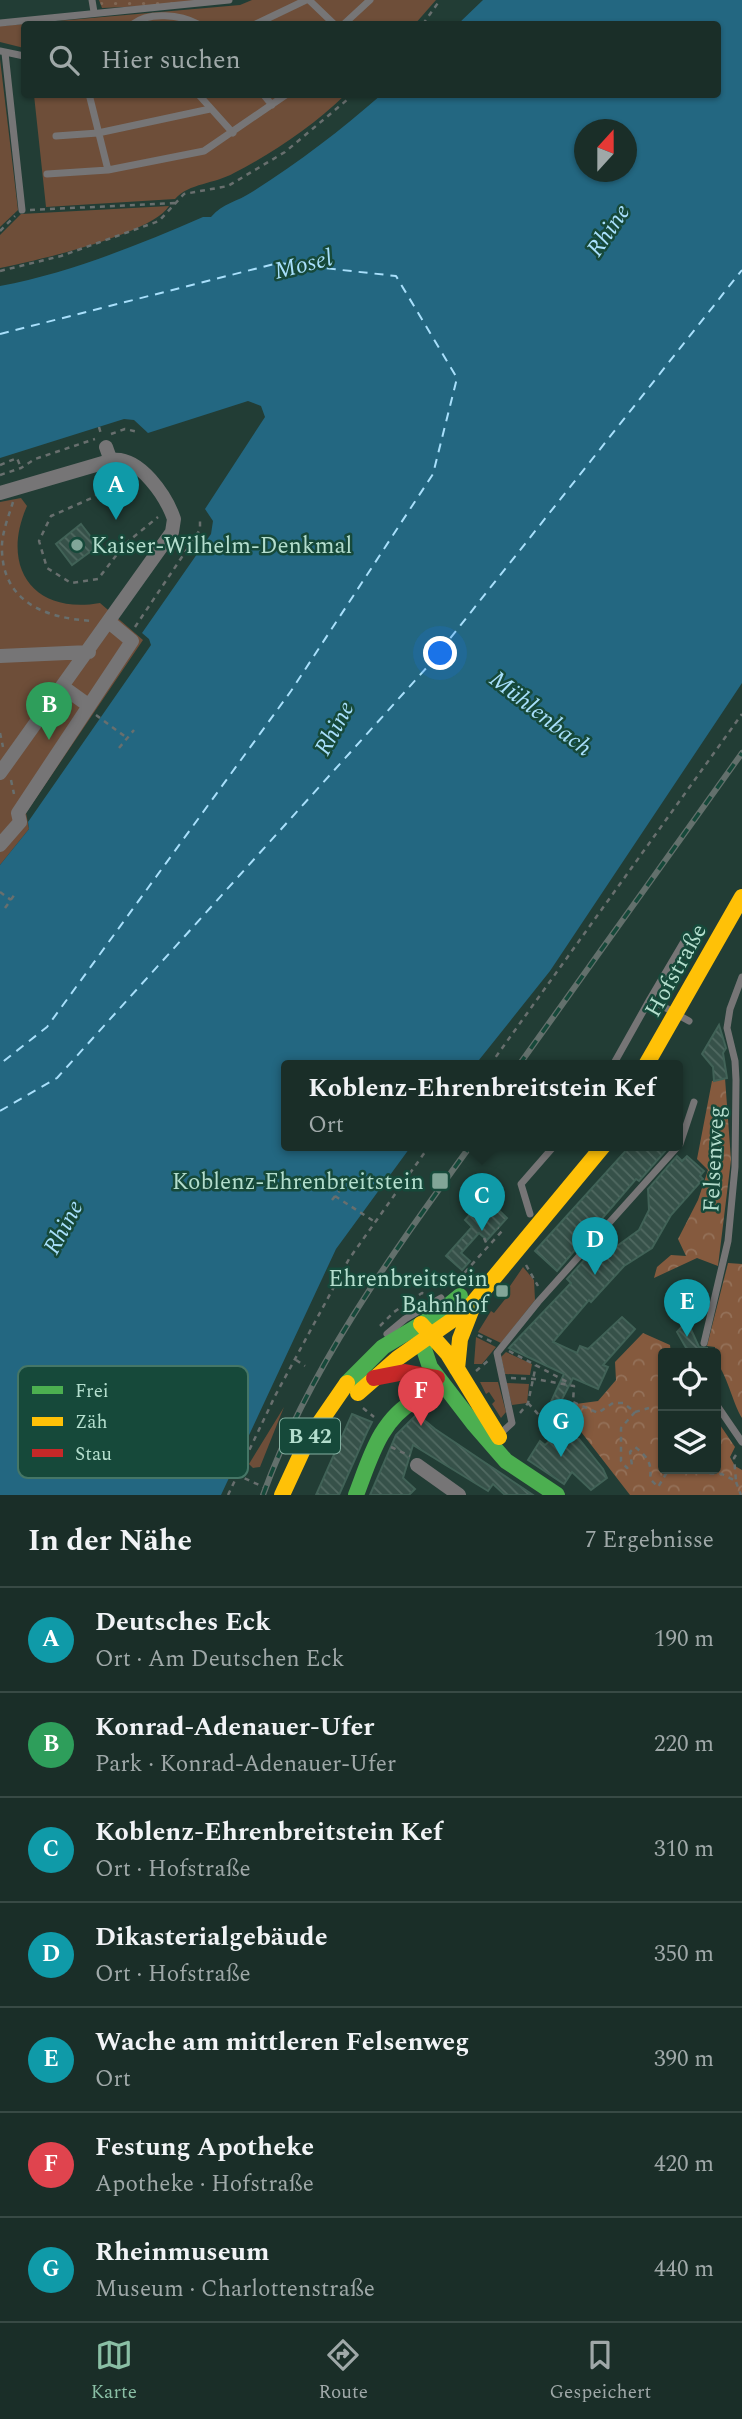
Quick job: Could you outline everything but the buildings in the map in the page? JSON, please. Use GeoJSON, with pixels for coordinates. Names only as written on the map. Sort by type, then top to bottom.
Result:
{"type":"FeatureCollection","features":[{"type":"Feature","properties":{"kind":"main road","name":"Hofstraße"},"geometry":{"type":"LineString","coordinates":[[664,1060],[742,897]]}},
{"type":"Feature","properties":{"kind":"main road","name":"Hofstraße"},"geometry":{"type":"LineString","coordinates":[[650,1060],[683,1018],[742,924]]}},
{"type":"Feature","properties":{"kind":"main road","name":"B 42"},"geometry":{"type":"LineString","coordinates":[[295,1495],[329,1428],[371,1356],[468,1298],[530,1214],[585,1151]]}},
{"type":"Feature","properties":{"kind":"main road","name":"B 42"},"geometry":{"type":"LineString","coordinates":[[276,1493],[307,1441],[353,1388],[373,1378],[428,1340],[599,1151]]}},
{"type":"Feature","properties":{"kind":"main road"},"geometry":{"type":"LineString","coordinates":[[457,1369],[468,1298]]}},
{"type":"Feature","properties":{"kind":"main road"},"geometry":{"type":"LineString","coordinates":[[421,1324],[428,1340],[430,1367],[438,1378],[521,1471],[557,1495]]}},
{"type":"Feature","properties":{"kind":"main road"},"geometry":{"type":"LineString","coordinates":[[428,1340],[457,1369],[493,1439]]}},
{"type":"Feature","properties":{"kind":"main road"},"geometry":{"type":"LineString","coordinates":[[373,1378],[405,1372],[438,1378]]}},
{"type":"Feature","properties":{"kind":"main road"},"geometry":{"type":"LineString","coordinates":[[356,1495],[378,1442],[400,1408],[416,1400]]}},
{"type":"Feature","properties":{"kind":"street"},"geometry":{"type":"LineString","coordinates":[[0,493],[17,489],[106,447],[138,467],[169,508],[179,540],[106,626],[4,768]]}},
{"type":"Feature","properties":{"kind":"street"},"geometry":{"type":"LineString","coordinates":[[0,845],[20,822],[18,813],[127,648],[106,626]]}},
{"type":"Feature","properties":{"kind":"street"},"geometry":{"type":"LineString","coordinates":[[0,656],[89,652]]}},
{"type":"Feature","properties":{"kind":"street"},"geometry":{"type":"LineString","coordinates":[[63,687],[87,707]]}},
{"type":"Feature","properties":{"kind":"street"},"geometry":{"type":"LineString","coordinates":[[417,1465],[459,1495]]}},
{"type":"Feature","properties":{"kind":"lane"},"geometry":{"type":"LineString","coordinates":[[92,0],[94,12]]}},
{"type":"Feature","properties":{"kind":"lane"},"geometry":{"type":"LineString","coordinates":[[0,23],[94,12],[171,8],[229,0]]}},
{"type":"Feature","properties":{"kind":"lane"},"geometry":{"type":"LineString","coordinates":[[265,21],[308,0],[331,21]]}},
{"type":"Feature","properties":{"kind":"lane"},"geometry":{"type":"LineString","coordinates":[[347,21],[370,0]]}},
{"type":"Feature","properties":{"kind":"lane"},"geometry":{"type":"LineString","coordinates":[[139,21],[183,16],[192,21]]}},
{"type":"Feature","properties":{"kind":"lane"},"geometry":{"type":"LineString","coordinates":[[21,55],[3,52],[22,210]]}},
{"type":"Feature","properties":{"kind":"lane"},"geometry":{"type":"LineString","coordinates":[[90,98],[108,170]]}},
{"type":"Feature","properties":{"kind":"lane"},"geometry":{"type":"LineString","coordinates":[[201,98],[233,133]]}},
{"type":"Feature","properties":{"kind":"lane"},"geometry":{"type":"LineString","coordinates":[[266,98],[272,105]]}},
{"type":"Feature","properties":{"kind":"lane"},"geometry":{"type":"LineString","coordinates":[[47,174],[108,170],[204,151],[282,98]]}},
{"type":"Feature","properties":{"kind":"lane"},"geometry":{"type":"LineString","coordinates":[[56,136],[98,133],[210,108]]}},
{"type":"Feature","properties":{"kind":"lane"},"geometry":{"type":"LineString","coordinates":[[616,1060],[683,943]]}},
{"type":"Feature","properties":{"kind":"lane","name":"Felsenweg"},"geometry":{"type":"LineString","coordinates":[[704,1343],[729,1230],[735,1167],[736,1061],[727,1028],[730,1009],[742,977]]}},
{"type":"Feature","properties":{"kind":"lane"},"geometry":{"type":"LineString","coordinates":[[650,999],[683,1018]]}},
{"type":"Feature","properties":{"kind":"lane"},"geometry":{"type":"LineString","coordinates":[[683,1135],[694,1102]]}},
{"type":"Feature","properties":{"kind":"lane"},"geometry":{"type":"LineString","coordinates":[[530,1214],[521,1184],[550,1151]]}},
{"type":"Feature","properties":{"kind":"lane"},"geometry":{"type":"LineString","coordinates":[[493,1439],[512,1423],[496,1359],[501,1347],[674,1151]]}},
{"type":"Feature","properties":{"kind":"lane"},"geometry":{"type":"LineString","coordinates":[[371,1356],[390,1329],[405,1319],[440,1299],[468,1298]]}},
{"type":"Feature","properties":{"kind":"lane"},"geometry":{"type":"LineString","coordinates":[[721,1411],[742,1444]]}},
{"type":"Feature","properties":{"kind":"path"},"geometry":{"type":"LineString","coordinates":[[425,21],[440,0]]}},
{"type":"Feature","properties":{"kind":"path"},"geometry":{"type":"LineString","coordinates":[[0,271],[61,257],[159,221],[184,194],[228,186],[285,152],[349,98]]}},
{"type":"Feature","properties":{"kind":"path"},"geometry":{"type":"LineString","coordinates":[[0,231],[22,210],[177,203]]}},
{"type":"Feature","properties":{"kind":"path"},"geometry":{"type":"LineString","coordinates":[[99,428],[106,447]]}},
{"type":"Feature","properties":{"kind":"path"},"geometry":{"type":"LineString","coordinates":[[0,475],[21,468],[35,459],[125,429],[138,432]]}},
{"type":"Feature","properties":{"kind":"path"},"geometry":{"type":"LineString","coordinates":[[0,464],[17,458],[21,468]]}},
{"type":"Feature","properties":{"kind":"path"},"geometry":{"type":"LineString","coordinates":[[138,467],[92,498],[51,516],[39,541],[47,568],[71,583],[98,579],[125,544],[169,508]]}},
{"type":"Feature","properties":{"kind":"path"},"geometry":{"type":"LineString","coordinates":[[17,489],[2,544],[3,564],[10,582],[26,603],[43,614],[57,619],[106,626]]}},
{"type":"Feature","properties":{"kind":"path"},"geometry":{"type":"LineString","coordinates":[[133,631],[179,540],[200,529],[200,517]]}},
{"type":"Feature","properties":{"kind":"path"},"geometry":{"type":"LineString","coordinates":[[87,707],[127,738]]}},
{"type":"Feature","properties":{"kind":"path"},"geometry":{"type":"LineString","coordinates":[[494,1060],[742,714]]}},
{"type":"Feature","properties":{"kind":"path"},"geometry":{"type":"LineString","coordinates":[[119,748],[134,730]]}},
{"type":"Feature","properties":{"kind":"path"},"geometry":{"type":"LineString","coordinates":[[4,768],[18,813]]}},
{"type":"Feature","properties":{"kind":"path"},"geometry":{"type":"LineString","coordinates":[[0,892],[11,900]]}},
{"type":"Feature","properties":{"kind":"path"},"geometry":{"type":"LineString","coordinates":[[5,908],[15,894]]}},
{"type":"Feature","properties":{"kind":"path"},"geometry":{"type":"LineString","coordinates":[[248,1451],[337,1279],[426,1151]]}},
{"type":"Feature","properties":{"kind":"path"},"geometry":{"type":"LineString","coordinates":[[332,1200],[340,1189]]}},
{"type":"Feature","properties":{"kind":"path"},"geometry":{"type":"LineString","coordinates":[[335,1196],[375,1222]]}},
{"type":"Feature","properties":{"kind":"path"},"geometry":{"type":"LineString","coordinates":[[495,1239],[502,1231],[498,1228]]}},
{"type":"Feature","properties":{"kind":"path"},"geometry":{"type":"LineString","coordinates":[[484,1238],[488,1247]]}},
{"type":"Feature","properties":{"kind":"path"},"geometry":{"type":"LineString","coordinates":[[522,1261],[538,1283],[538,1302]]}},
{"type":"Feature","properties":{"kind":"path"},"geometry":{"type":"LineString","coordinates":[[475,1334],[574,1386]]}},
{"type":"Feature","properties":{"kind":"path"},"geometry":{"type":"LineString","coordinates":[[296,1360],[305,1366]]}},
{"type":"Feature","properties":{"kind":"path"},"geometry":{"type":"LineString","coordinates":[[512,1423],[528,1403],[537,1365]]}},
{"type":"Feature","properties":{"kind":"path"},"geometry":{"type":"LineString","coordinates":[[535,1379],[574,1386]]}},
{"type":"Feature","properties":{"kind":"path"},"geometry":{"type":"LineString","coordinates":[[574,1386],[573,1402],[598,1413],[613,1403],[623,1403],[635,1412]]}},
{"type":"Feature","properties":{"kind":"path"},"geometry":{"type":"LineString","coordinates":[[528,1403],[547,1424]]}},
{"type":"Feature","properties":{"kind":"path"},"geometry":{"type":"LineString","coordinates":[[649,1408],[635,1412],[621,1427],[621,1461],[627,1468],[632,1465],[630,1452],[635,1447],[647,1456],[652,1468],[650,1479],[658,1487],[666,1474]]}},
{"type":"Feature","properties":{"kind":"path"},"geometry":{"type":"LineString","coordinates":[[364,1410],[376,1419]]}},
{"type":"Feature","properties":{"kind":"path"},"geometry":{"type":"LineString","coordinates":[[378,1442],[408,1454],[417,1465]]}},
{"type":"Feature","properties":{"kind":"path"},"geometry":{"type":"LineString","coordinates":[[741,1495],[736,1481],[734,1458],[742,1444]]}},
{"type":"Feature","properties":{"kind":"path"},"geometry":{"type":"LineString","coordinates":[[721,1474],[736,1481]]}},
{"type":"Feature","properties":{"kind":"path"},"geometry":{"type":"LineString","coordinates":[[228,1495],[234,1478]]}},
{"type":"Feature","properties":{"kind":"path"},"geometry":{"type":"LineString","coordinates":[[244,1478],[276,1493]]}},
{"type":"Feature","properties":{"kind":"shaded area"},"geometry":{"type":"Polygon","coordinates":[[[99,0],[202,0],[170,5],[102,8],[99,0]]]}},
{"type":"Feature","properties":{"kind":"shaded area"},"geometry":{"type":"Polygon","coordinates":[[[252,0],[436,0],[418,21],[57,21],[240,5],[252,0]]]}},
{"type":"Feature","properties":{"kind":"shaded area"},"geometry":{"type":"Polygon","coordinates":[[[21,24],[21,47],[0,42],[0,26],[21,24]]]}},
{"type":"Feature","properties":{"kind":"shaded area"},"geometry":{"type":"Polygon","coordinates":[[[0,59],[18,210],[0,227],[0,59]]]}},
{"type":"Feature","properties":{"kind":"shaded area"},"geometry":{"type":"Polygon","coordinates":[[[34,98],[342,98],[306,128],[263,157],[227,177],[187,190],[175,199],[46,207],[34,98]]]}},
{"type":"Feature","properties":{"kind":"shaded area"},"geometry":{"type":"Polygon","coordinates":[[[169,206],[140,227],[117,236],[64,253],[0,268],[0,235],[21,214],[169,206]]]}},
{"type":"Feature","properties":{"kind":"shaded area"},"geometry":{"type":"Polygon","coordinates":[[[21,498],[27,506],[20,528],[18,549],[21,567],[28,582],[40,594],[57,601],[77,605],[100,603],[143,640],[26,813],[29,829],[0,865],[0,502],[21,498]]]}},
{"type":"Feature","properties":{"kind":"shaded area"},"geometry":{"type":"Polygon","coordinates":[[[523,1267],[534,1280],[535,1300],[501,1343],[478,1332],[491,1311],[494,1313],[506,1298],[504,1295],[523,1267]]]}},
{"type":"Feature","properties":{"kind":"shaded area"},"geometry":{"type":"Polygon","coordinates":[[[476,1337],[496,1347],[482,1364],[474,1364],[476,1337]]]}},
{"type":"Feature","properties":{"kind":"shaded area"},"geometry":{"type":"Polygon","coordinates":[[[506,1352],[532,1364],[530,1375],[505,1374],[501,1357],[506,1352]]]}},
{"type":"Feature","properties":{"kind":"shaded area"},"geometry":{"type":"Polygon","coordinates":[[[480,1382],[498,1382],[506,1412],[501,1418],[492,1404],[495,1401],[489,1392],[486,1394],[480,1382]]]}},
{"type":"Feature","properties":{"kind":"shaded area"},"geometry":{"type":"Polygon","coordinates":[[[506,1383],[529,1384],[527,1403],[512,1405],[506,1383]]]}},
{"type":"Feature","properties":{"kind":"shaded area"},"geometry":{"type":"Polygon","coordinates":[[[284,1407],[260,1467],[253,1468],[249,1464],[284,1407]]]}},
{"type":"Feature","properties":{"kind":"green space"},"geometry":{"type":"Polygon","coordinates":[[[725,1078],[731,1160],[718,1266],[697,1258],[654,1278],[657,1267],[671,1255],[686,1256],[678,1239],[698,1200],[708,1170],[697,1159],[712,1081],[725,1078]]]}},
{"type":"Feature","properties":{"kind":"green space"},"geometry":{"type":"Polygon","coordinates":[[[728,1263],[742,1264],[742,1418],[721,1369],[721,1348],[707,1346],[728,1263]]]}},
{"type":"Feature","properties":{"kind":"green space"},"geometry":{"type":"Polygon","coordinates":[[[643,1333],[670,1345],[670,1348],[658,1348],[658,1474],[721,1474],[721,1426],[735,1447],[730,1457],[735,1466],[742,1470],[742,1495],[630,1495],[561,1406],[598,1401],[616,1380],[615,1362],[643,1333]]]}},
{"type":"Feature","properties":{"kind":"water"},"geometry":{"type":"Polygon","coordinates":[[[483,0],[742,0],[742,683],[550,971],[479,1060],[281,1060],[281,1151],[408,1151],[336,1249],[248,1437],[248,1366],[18,1366],[18,1478],[229,1478],[221,1495],[0,1495],[0,865],[29,829],[28,822],[151,645],[142,633],[211,534],[213,521],[205,509],[265,417],[261,406],[248,401],[148,433],[134,420],[124,419],[0,458],[0,286],[78,266],[203,217],[211,217],[302,158],[377,98],[721,98],[721,21],[461,21],[483,0]]]}},
{"type":"Feature","properties":{"kind":"ferry route"},"geometry":{"type":"LineString","coordinates":[[0,334],[278,263],[396,276],[457,378],[433,474],[291,691],[47,1027],[0,1064]]}},
{"type":"Feature","properties":{"kind":"ferry route"},"geometry":{"type":"LineString","coordinates":[[0,1111],[57,1078],[429,665],[742,270]]}},
{"type":"Feature","properties":{"kind":"railway"},"geometry":{"type":"LineString","coordinates":[[523,1060],[742,753]]}},
{"type":"Feature","properties":{"kind":"railway"},"geometry":{"type":"LineString","coordinates":[[263,1495],[282,1448],[328,1357],[383,1270],[467,1151]]}},
{"type":"Feature","properties":{"kind":"traffic: fast"},"geometry":{"type":"LineString","coordinates":[[347,1383],[383,1347],[438,1314],[460,1296]]}},
{"type":"Feature","properties":{"kind":"traffic: fast"},"geometry":{"type":"LineString","coordinates":[[421,1325],[422,1343],[430,1367],[473,1423],[506,1461],[557,1495]]}},
{"type":"Feature","properties":{"kind":"traffic: fast"},"geometry":{"type":"LineString","coordinates":[[356,1495],[385,1429],[393,1418],[416,1400]]}},
{"type":"Feature","properties":{"kind":"traffic: slow"},"geometry":{"type":"LineString","coordinates":[[649,1060],[742,897]]}},
{"type":"Feature","properties":{"kind":"traffic: slow"},"geometry":{"type":"LineString","coordinates":[[358,1393],[398,1358],[468,1309],[599,1151]]}},
{"type":"Feature","properties":{"kind":"traffic: slow"},"geometry":{"type":"LineString","coordinates":[[457,1369],[460,1339],[474,1303]]}},
{"type":"Feature","properties":{"kind":"traffic: slow"},"geometry":{"type":"LineString","coordinates":[[421,1324],[448,1354],[499,1437]]}},
{"type":"Feature","properties":{"kind":"traffic: slow"},"geometry":{"type":"LineString","coordinates":[[282,1495],[307,1441],[347,1383]]}},
{"type":"Feature","properties":{"kind":"traffic: jam"},"geometry":{"type":"LineString","coordinates":[[374,1378],[405,1372],[437,1378]]}},
{"type":"Feature","properties":{"kind":"place","name":"Deutsches Eck"},"geometry":{"type":"Point","coordinates":[116,520]}},
{"type":"Feature","properties":{"kind":"place","name":"Kaiser-Wilhelm-Denkmal"},"geometry":{"type":"Point","coordinates":[77,545]}},
{"type":"Feature","properties":{"kind":"place","name":"Konrad-Adenauer-Ufer"},"geometry":{"type":"Point","coordinates":[49,740]}},
{"type":"Feature","properties":{"kind":"place","name":"Koblenz-Ehrenbreitstein"},"geometry":{"type":"Point","coordinates":[440,1181]}},
{"type":"Feature","properties":{"kind":"place","name":"Koblenz-Ehrenbreitstein Kef"},"geometry":{"type":"Point","coordinates":[482,1231]}},
{"type":"Feature","properties":{"kind":"place","name":"Dikasterialgebäude"},"geometry":{"type":"Point","coordinates":[595,1275]}},
{"type":"Feature","properties":{"kind":"place","name":"Ehrenbreitstein Bahnhof"},"geometry":{"type":"Point","coordinates":[502,1291]}},
{"type":"Feature","properties":{"kind":"place","name":"Wache am mittleren Felsenweg"},"geometry":{"type":"Point","coordinates":[687,1337]}},
{"type":"Feature","properties":{"kind":"place","name":"Festung Apotheke"},"geometry":{"type":"Point","coordinates":[421,1426]}},
{"type":"Feature","properties":{"kind":"place","name":"Rheinmuseum"},"geometry":{"type":"Point","coordinates":[561,1457]}},
{"type":"Feature","properties":{"kind":"water label","name":"Rhine"},"geometry":{"type":"Point","coordinates":[608,230]}},
{"type":"Feature","properties":{"kind":"water label","name":"Mosel"},"geometry":{"type":"Point","coordinates":[303,264]}},
{"type":"Feature","properties":{"kind":"water label","name":"Mühlenbach"},"geometry":{"type":"Point","coordinates":[541,713]}},
{"type":"Feature","properties":{"kind":"water label","name":"Rhine"},"geometry":{"type":"Point","coordinates":[334,728]}},
{"type":"Feature","properties":{"kind":"water label","name":"Rhine"},"geometry":{"type":"Point","coordinates":[63,1227]}}]}
